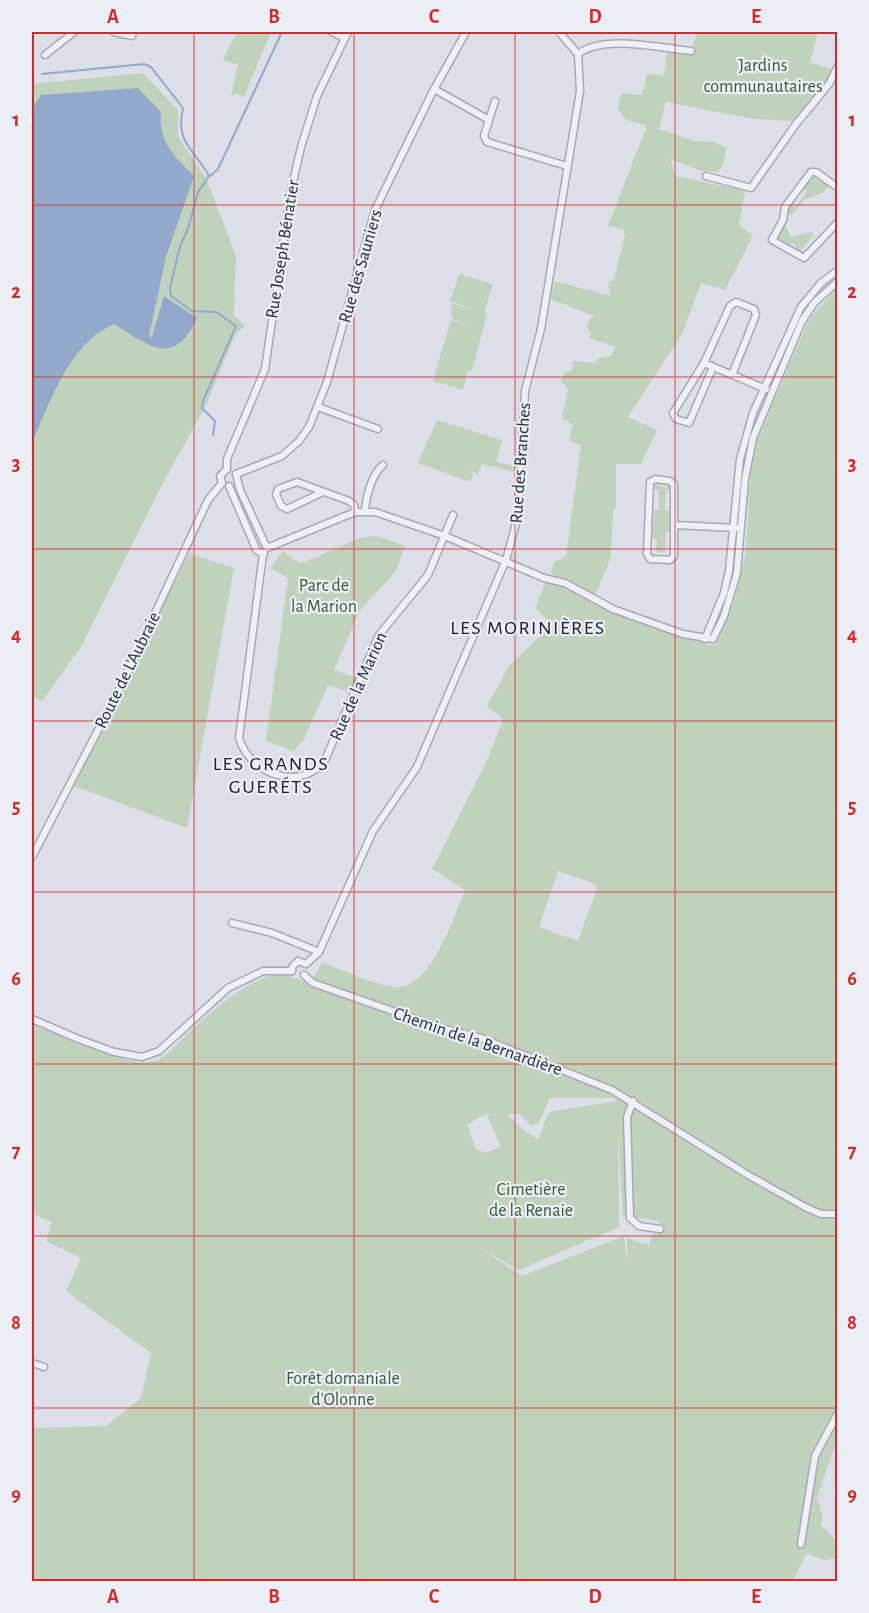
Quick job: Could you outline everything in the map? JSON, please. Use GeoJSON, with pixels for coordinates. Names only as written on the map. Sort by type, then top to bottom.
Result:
{"type":"FeatureCollection","features":[{"type":"Feature","properties":{"kind":"street"},"geometry":{"type":"LineString","coordinates":[[45,55],[74,32]]}},
{"type":"Feature","properties":{"kind":"street"},"geometry":{"type":"LineString","coordinates":[[114,32],[132,36],[133,32]]}},
{"type":"Feature","properties":{"kind":"street"},"geometry":{"type":"LineString","coordinates":[[332,32],[346,35]]}},
{"type":"Feature","properties":{"kind":"street","name":"Rue des Sauniers"},"geometry":{"type":"LineString","coordinates":[[225,484],[274,460],[292,447],[309,427],[318,407],[375,210],[434,89],[466,32]]}},
{"type":"Feature","properties":{"kind":"street"},"geometry":{"type":"LineString","coordinates":[[559,32],[578,54],[584,50],[611,43],[691,51]]}},
{"type":"Feature","properties":{"kind":"street","name":"Rue Joseph Bénatier"},"geometry":{"type":"LineString","coordinates":[[225,484],[220,476],[227,469],[227,459],[265,369],[298,158],[316,96],[346,35]]}},
{"type":"Feature","properties":{"kind":"street","name":"Rue des Branches"},"geometry":{"type":"LineString","coordinates":[[306,964],[319,952],[373,831],[417,767],[506,560],[518,516],[525,391],[541,329],[580,92],[578,54]]}},
{"type":"Feature","properties":{"kind":"street"},"geometry":{"type":"LineString","coordinates":[[706,176],[751,188],[796,124],[829,84],[837,66]]}},
{"type":"Feature","properties":{"kind":"street"},"geometry":{"type":"LineString","coordinates":[[434,89],[489,120]]}},
{"type":"Feature","properties":{"kind":"street"},"geometry":{"type":"LineString","coordinates":[[495,101],[484,136],[487,142],[567,166]]}},
{"type":"Feature","properties":{"kind":"street"},"geometry":{"type":"LineString","coordinates":[[837,188],[816,172],[811,172],[785,207],[783,220],[772,240],[804,258],[837,224]]}},
{"type":"Feature","properties":{"kind":"street"},"geometry":{"type":"LineString","coordinates":[[705,639],[724,593],[733,549],[740,459],[746,433],[801,307],[821,283],[837,270]]}},
{"type":"Feature","properties":{"kind":"street"},"geometry":{"type":"LineString","coordinates":[[262,551],[355,512],[365,510],[446,536],[544,578],[573,586],[613,609],[705,639],[714,638],[724,616],[737,573],[748,461],[753,438],[802,321],[814,303],[837,281]]}},
{"type":"Feature","properties":{"kind":"street"},"geometry":{"type":"LineString","coordinates":[[713,367],[689,423],[676,419],[673,414],[704,363],[733,303],[754,309],[756,315],[732,375]]}},
{"type":"Feature","properties":{"kind":"street"},"geometry":{"type":"LineString","coordinates":[[704,363],[771,392]]}},
{"type":"Feature","properties":{"kind":"street"},"geometry":{"type":"LineString","coordinates":[[318,407],[378,429]]}},
{"type":"Feature","properties":{"kind":"street"},"geometry":{"type":"LineString","coordinates":[[365,510],[377,470],[383,465]]}},
{"type":"Feature","properties":{"kind":"street"},"geometry":{"type":"LineString","coordinates":[[227,469],[236,477],[262,551]]}},
{"type":"Feature","properties":{"kind":"street"},"geometry":{"type":"LineString","coordinates":[[652,480],[670,481],[674,484],[672,517],[675,525],[672,558],[650,559],[647,554],[652,480]]}},
{"type":"Feature","properties":{"kind":"street"},"geometry":{"type":"LineString","coordinates":[[323,492],[286,509],[281,506],[276,494],[278,489],[297,482],[349,501],[355,512]]}},
{"type":"Feature","properties":{"kind":"street"},"geometry":{"type":"LineString","coordinates":[[225,484],[262,551]]}},
{"type":"Feature","properties":{"kind":"street","name":"Route de L'Aubraie"},"geometry":{"type":"LineString","coordinates":[[32,857],[121,686],[208,500],[225,484]]}},
{"type":"Feature","properties":{"kind":"street","name":"Rue de la Marion"},"geometry":{"type":"LineString","coordinates":[[262,551],[239,738],[242,749],[254,764],[291,779],[310,775],[326,760],[379,635],[428,575],[453,515]]}},
{"type":"Feature","properties":{"kind":"street"},"geometry":{"type":"LineString","coordinates":[[675,525],[742,529]]}},
{"type":"Feature","properties":{"kind":"street"},"geometry":{"type":"LineString","coordinates":[[232,923],[272,933],[319,952]]}},
{"type":"Feature","properties":{"kind":"street"},"geometry":{"type":"LineString","coordinates":[[32,1019],[95,1045],[142,1057],[159,1052],[228,988],[264,971],[292,971],[295,975],[304,975],[306,964],[298,961],[292,967],[292,971]]}},
{"type":"Feature","properties":{"kind":"street","name":"Chemin de la Bernardière"},"geometry":{"type":"LineString","coordinates":[[304,975],[313,983],[441,1028],[481,1038],[597,1083],[633,1101],[748,1175],[807,1208],[821,1214],[837,1214]]}},
{"type":"Feature","properties":{"kind":"street"},"geometry":{"type":"LineString","coordinates":[[633,1101],[627,1117],[630,1218],[639,1226],[660,1229]]}},
{"type":"Feature","properties":{"kind":"street"},"geometry":{"type":"LineString","coordinates":[[32,1364],[44,1367]]}},
{"type":"Feature","properties":{"kind":"street"},"geometry":{"type":"LineString","coordinates":[[801,1544],[815,1456],[837,1413]]}},
{"type":"Feature","properties":{"kind":"green space"},"geometry":{"type":"Polygon","coordinates":[[[237,32],[271,32],[244,97],[236,93],[231,97],[238,64],[223,60],[237,32]]]}},
{"type":"Feature","properties":{"kind":"green space","name":"Jardins communautaires"},"geometry":{"type":"Polygon","coordinates":[[[697,32],[818,32],[810,62],[832,70],[827,81],[794,121],[755,119],[666,102],[659,129],[694,141],[714,142],[726,148],[723,166],[718,172],[702,171],[670,159],[676,176],[745,191],[739,224],[753,236],[725,290],[701,283],[682,334],[628,417],[657,430],[641,464],[616,464],[616,507],[613,512],[611,556],[596,594],[592,595],[568,581],[556,579],[551,572],[555,562],[566,556],[581,445],[569,441],[573,425],[562,418],[568,389],[561,380],[564,373],[572,370],[573,361],[596,363],[598,358],[611,356],[615,347],[589,338],[591,333],[587,328],[589,320],[594,316],[550,299],[555,281],[610,296],[608,283],[614,279],[625,235],[623,229],[608,226],[647,126],[626,120],[618,109],[621,93],[642,95],[647,74],[664,76],[667,51],[691,53],[697,32]]]}},
{"type":"Feature","properties":{"kind":"green space"},"geometry":{"type":"Polygon","coordinates":[[[143,73],[178,110],[178,137],[206,178],[236,256],[234,315],[245,326],[235,335],[207,403],[160,489],[81,647],[42,701],[32,697],[32,84],[143,73]]]}},
{"type":"Feature","properties":{"kind":"green space"},"geometry":{"type":"Polygon","coordinates":[[[812,176],[828,186],[823,193],[804,200],[792,215],[787,214],[790,205],[795,207],[807,192],[803,188],[812,176]]]}},
{"type":"Feature","properties":{"kind":"green space"},"geometry":{"type":"Polygon","coordinates":[[[785,224],[791,237],[811,232],[814,234],[799,253],[792,243],[789,247],[776,239],[785,224]]]}},
{"type":"Feature","properties":{"kind":"green space"},"geometry":{"type":"Polygon","coordinates":[[[459,274],[493,284],[484,312],[487,314],[472,371],[468,371],[463,390],[433,381],[451,320],[467,324],[452,319],[451,303],[473,309],[450,301],[459,274]]]}},
{"type":"Feature","properties":{"kind":"green space"},"geometry":{"type":"Polygon","coordinates":[[[837,288],[838,1437],[817,1498],[822,1514],[821,1526],[835,1542],[835,1558],[824,1560],[806,1553],[793,1582],[32,1581],[32,1428],[106,1426],[141,1398],[151,1353],[66,1291],[81,1258],[46,1241],[52,1222],[32,1213],[32,1022],[39,1028],[94,1050],[137,1062],[148,1062],[168,1053],[228,999],[254,982],[267,977],[283,974],[310,984],[322,962],[392,987],[405,986],[417,979],[438,951],[465,890],[432,869],[489,756],[503,719],[487,706],[509,666],[553,624],[535,608],[546,581],[562,585],[605,609],[644,625],[711,645],[716,644],[734,601],[741,575],[746,550],[750,475],[757,441],[809,319],[837,288]],[[558,871],[539,927],[578,941],[598,885],[558,871]],[[550,1098],[539,1122],[532,1126],[518,1114],[507,1114],[523,1130],[538,1139],[549,1112],[616,1101],[615,1098],[550,1098]],[[486,1113],[467,1125],[476,1149],[485,1153],[501,1146],[487,1115],[493,1114],[486,1113]],[[618,1129],[619,1227],[519,1270],[482,1249],[522,1276],[624,1236],[627,1263],[627,1238],[649,1245],[652,1234],[658,1234],[659,1221],[623,1216],[618,1129]]]}},
{"type":"Feature","properties":{"kind":"green space"},"geometry":{"type":"Polygon","coordinates":[[[437,420],[502,440],[496,462],[517,467],[517,472],[482,464],[478,474],[469,471],[473,474],[470,482],[418,463],[437,420]]]}},
{"type":"Feature","properties":{"kind":"green space"},"geometry":{"type":"Polygon","coordinates":[[[667,483],[670,484],[670,490],[666,490],[665,510],[669,511],[672,533],[666,532],[665,553],[656,551],[657,540],[653,538],[654,510],[659,510],[659,490],[654,489],[654,484],[666,488],[667,483]]]}},
{"type":"Feature","properties":{"kind":"green space","name":"Parc de la Marion"},"geometry":{"type":"Polygon","coordinates":[[[377,536],[405,546],[396,571],[360,610],[334,670],[356,678],[350,692],[328,685],[303,741],[293,751],[266,741],[288,578],[270,568],[283,551],[300,564],[360,538],[377,536]]]}},
{"type":"Feature","properties":{"kind":"green space"},"geometry":{"type":"Polygon","coordinates":[[[189,553],[234,568],[187,828],[74,786],[189,553]]]}},
{"type":"Feature","properties":{"kind":"water"},"geometry":{"type":"Polygon","coordinates":[[[138,88],[161,112],[162,132],[169,148],[194,176],[166,257],[149,336],[152,337],[164,296],[197,318],[188,334],[170,348],[149,345],[114,324],[98,333],[73,359],[63,375],[32,442],[33,107],[41,95],[138,88]]]}},
{"type":"Feature","properties":{"kind":"waterway"},"geometry":{"type":"LineString","coordinates":[[210,176],[218,169],[282,32]]}},
{"type":"Feature","properties":{"kind":"waterway"},"geometry":{"type":"LineString","coordinates":[[42,74],[144,64],[151,67],[183,108],[181,120],[184,138],[209,176],[198,192],[188,229],[180,246],[170,288],[171,296],[192,311],[216,312],[236,326],[203,401],[202,408],[215,421],[213,435]]}},
{"type":"Feature","properties":{"kind":"district","name":"LES MORINIÈRES"},"geometry":{"type":"Point","coordinates":[528,627]}},
{"type":"Feature","properties":{"kind":"district","name":"LES GRANDS GUERÉTS"},"geometry":{"type":"Point","coordinates":[271,774]}},
{"type":"Feature","properties":{"kind":"park label","name":"Cimetière de la Renaie"},"geometry":{"type":"Point","coordinates":[531,1199]}},
{"type":"Feature","properties":{"kind":"park label","name":"Forêt domaniale d'Olonne"},"geometry":{"type":"Point","coordinates":[343,1388]}}]}
